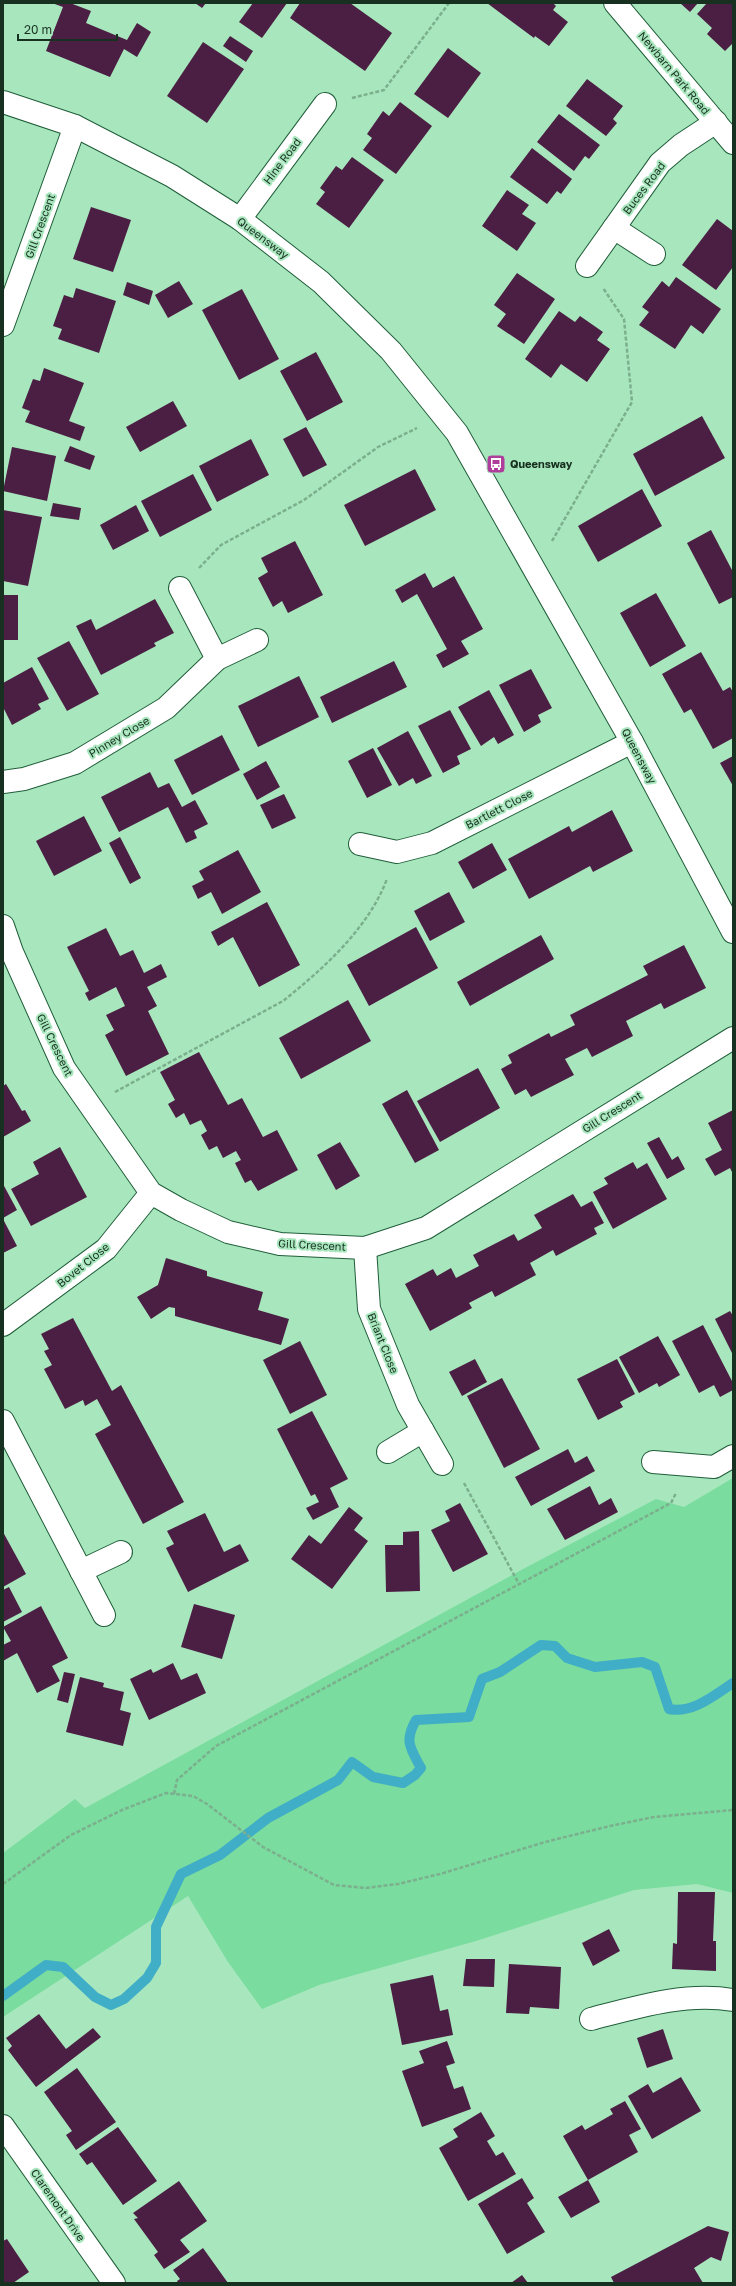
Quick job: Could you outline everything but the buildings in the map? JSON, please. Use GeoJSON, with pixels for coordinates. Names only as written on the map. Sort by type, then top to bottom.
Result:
{"type":"FeatureCollection","features":[{"type":"Feature","properties":{"kind":"street","name":"Newbarn Park Road"},"geometry":{"type":"LineString","coordinates":[[615,3],[733,143]]}},
{"type":"Feature","properties":{"kind":"street","name":"Queensway"},"geometry":{"type":"LineString","coordinates":[[3,102],[76,126],[172,176],[240,219],[321,282],[391,351],[457,433],[632,742],[733,932]]}},
{"type":"Feature","properties":{"kind":"street","name":"Hine Road"},"geometry":{"type":"LineString","coordinates":[[240,219],[325,104]]}},
{"type":"Feature","properties":{"kind":"street","name":"Buces Road"},"geometry":{"type":"LineString","coordinates":[[587,266],[660,163],[681,145],[716,122]]}},
{"type":"Feature","properties":{"kind":"street","name":"Gill Crescent"},"geometry":{"type":"LineString","coordinates":[[3,325],[76,126]]}},
{"type":"Feature","properties":{"kind":"street"},"geometry":{"type":"LineString","coordinates":[[614,228],[654,254]]}},
{"type":"Feature","properties":{"kind":"street"},"geometry":{"type":"LineString","coordinates":[[180,588],[217,659]]}},
{"type":"Feature","properties":{"kind":"street","name":"Pinney Close"},"geometry":{"type":"LineString","coordinates":[[3,782],[24,779],[76,764],[166,708],[217,659],[257,640]]}},
{"type":"Feature","properties":{"kind":"street","name":"Bartlett Close"},"geometry":{"type":"LineString","coordinates":[[360,844],[397,852],[432,843],[632,742]]}},
{"type":"Feature","properties":{"kind":"street","name":"Gill Crescent"},"geometry":{"type":"LineString","coordinates":[[3,926],[12,952],[64,1068],[151,1193],[228,1232],[280,1244],[365,1248],[426,1228],[733,1038]]}},
{"type":"Feature","properties":{"kind":"street","name":"Bovet Close"},"geometry":{"type":"LineString","coordinates":[[3,1325],[106,1248],[151,1193]]}},
{"type":"Feature","properties":{"kind":"street","name":"Briant Close"},"geometry":{"type":"LineString","coordinates":[[365,1248],[369,1309],[408,1405],[442,1464]]}},
{"type":"Feature","properties":{"kind":"street"},"geometry":{"type":"LineString","coordinates":[[3,1421],[104,1615]]}},
{"type":"Feature","properties":{"kind":"street"},"geometry":{"type":"LineString","coordinates":[[388,1452],[423,1431]]}},
{"type":"Feature","properties":{"kind":"street"},"geometry":{"type":"LineString","coordinates":[[653,1462],[714,1467],[733,1456]]}},
{"type":"Feature","properties":{"kind":"street"},"geometry":{"type":"LineString","coordinates":[[81,1571],[121,1552]]}},
{"type":"Feature","properties":{"kind":"street"},"geometry":{"type":"LineString","coordinates":[[591,2019],[656,2002],[717,1997],[733,2000]]}},
{"type":"Feature","properties":{"kind":"street","name":"Claremont Drive"},"geometry":{"type":"LineString","coordinates":[[3,2126],[114,2283]]}},
{"type":"Feature","properties":{"kind":"path"},"geometry":{"type":"LineString","coordinates":[[325,104],[384,90],[449,3]]}},
{"type":"Feature","properties":{"kind":"path"},"geometry":{"type":"LineString","coordinates":[[527,555],[550,544],[632,402],[624,319],[587,266]]}},
{"type":"Feature","properties":{"kind":"path"},"geometry":{"type":"LineString","coordinates":[[180,588],[221,545],[304,500],[378,447],[443,415]]}},
{"type":"Feature","properties":{"kind":"path"},"geometry":{"type":"LineString","coordinates":[[90,1106],[283,1001],[306,982],[352,936],[379,900],[397,852]]}},
{"type":"Feature","properties":{"kind":"path"},"geometry":{"type":"LineString","coordinates":[[442,1464],[458,1471],[519,1584]]}},
{"type":"Feature","properties":{"kind":"path"},"geometry":{"type":"LineString","coordinates":[[174,1794],[177,1780],[216,1746],[671,1503],[689,1465]]}},
{"type":"Feature","properties":{"kind":"path"},"geometry":{"type":"LineString","coordinates":[[3,1884],[71,1835],[122,1810],[166,1793],[193,1796],[263,1847],[334,1885],[366,1888],[398,1884],[440,1874],[545,1842],[610,1826],[654,1817],[733,1810]]}},
{"type":"Feature","properties":{"kind":"green space"},"geometry":{"type":"Polygon","coordinates":[[[733,1478],[733,1893],[697,1884],[634,1890],[476,1941],[319,1985],[262,2009],[228,1962],[188,1896],[3,2017],[3,1853],[75,1799],[85,1808],[525,1568],[656,1499],[684,1507],[733,1478]]]}},
{"type":"Feature","properties":{"kind":"waterway"},"geometry":{"type":"LineString","coordinates":[[3,1996],[46,1965],[63,1967],[95,1997],[111,2005],[124,1999],[147,1978],[156,1963],[156,1927],[181,1874],[220,1855],[268,1818],[338,1780],[352,1762],[373,1777],[403,1783],[415,1775],[421,1768],[411,1750],[409,1739],[412,1727],[416,1720],[469,1717],[482,1679],[500,1672],[541,1645],[555,1646],[567,1658],[595,1667],[642,1662],[655,1667],[669,1709],[678,1710],[695,1706],[711,1698],[733,1683]]}},
{"type":"Feature","properties":{"kind":"place","name":"Queensway"},"geometry":{"type":"Point","coordinates":[496,464]}}]}
